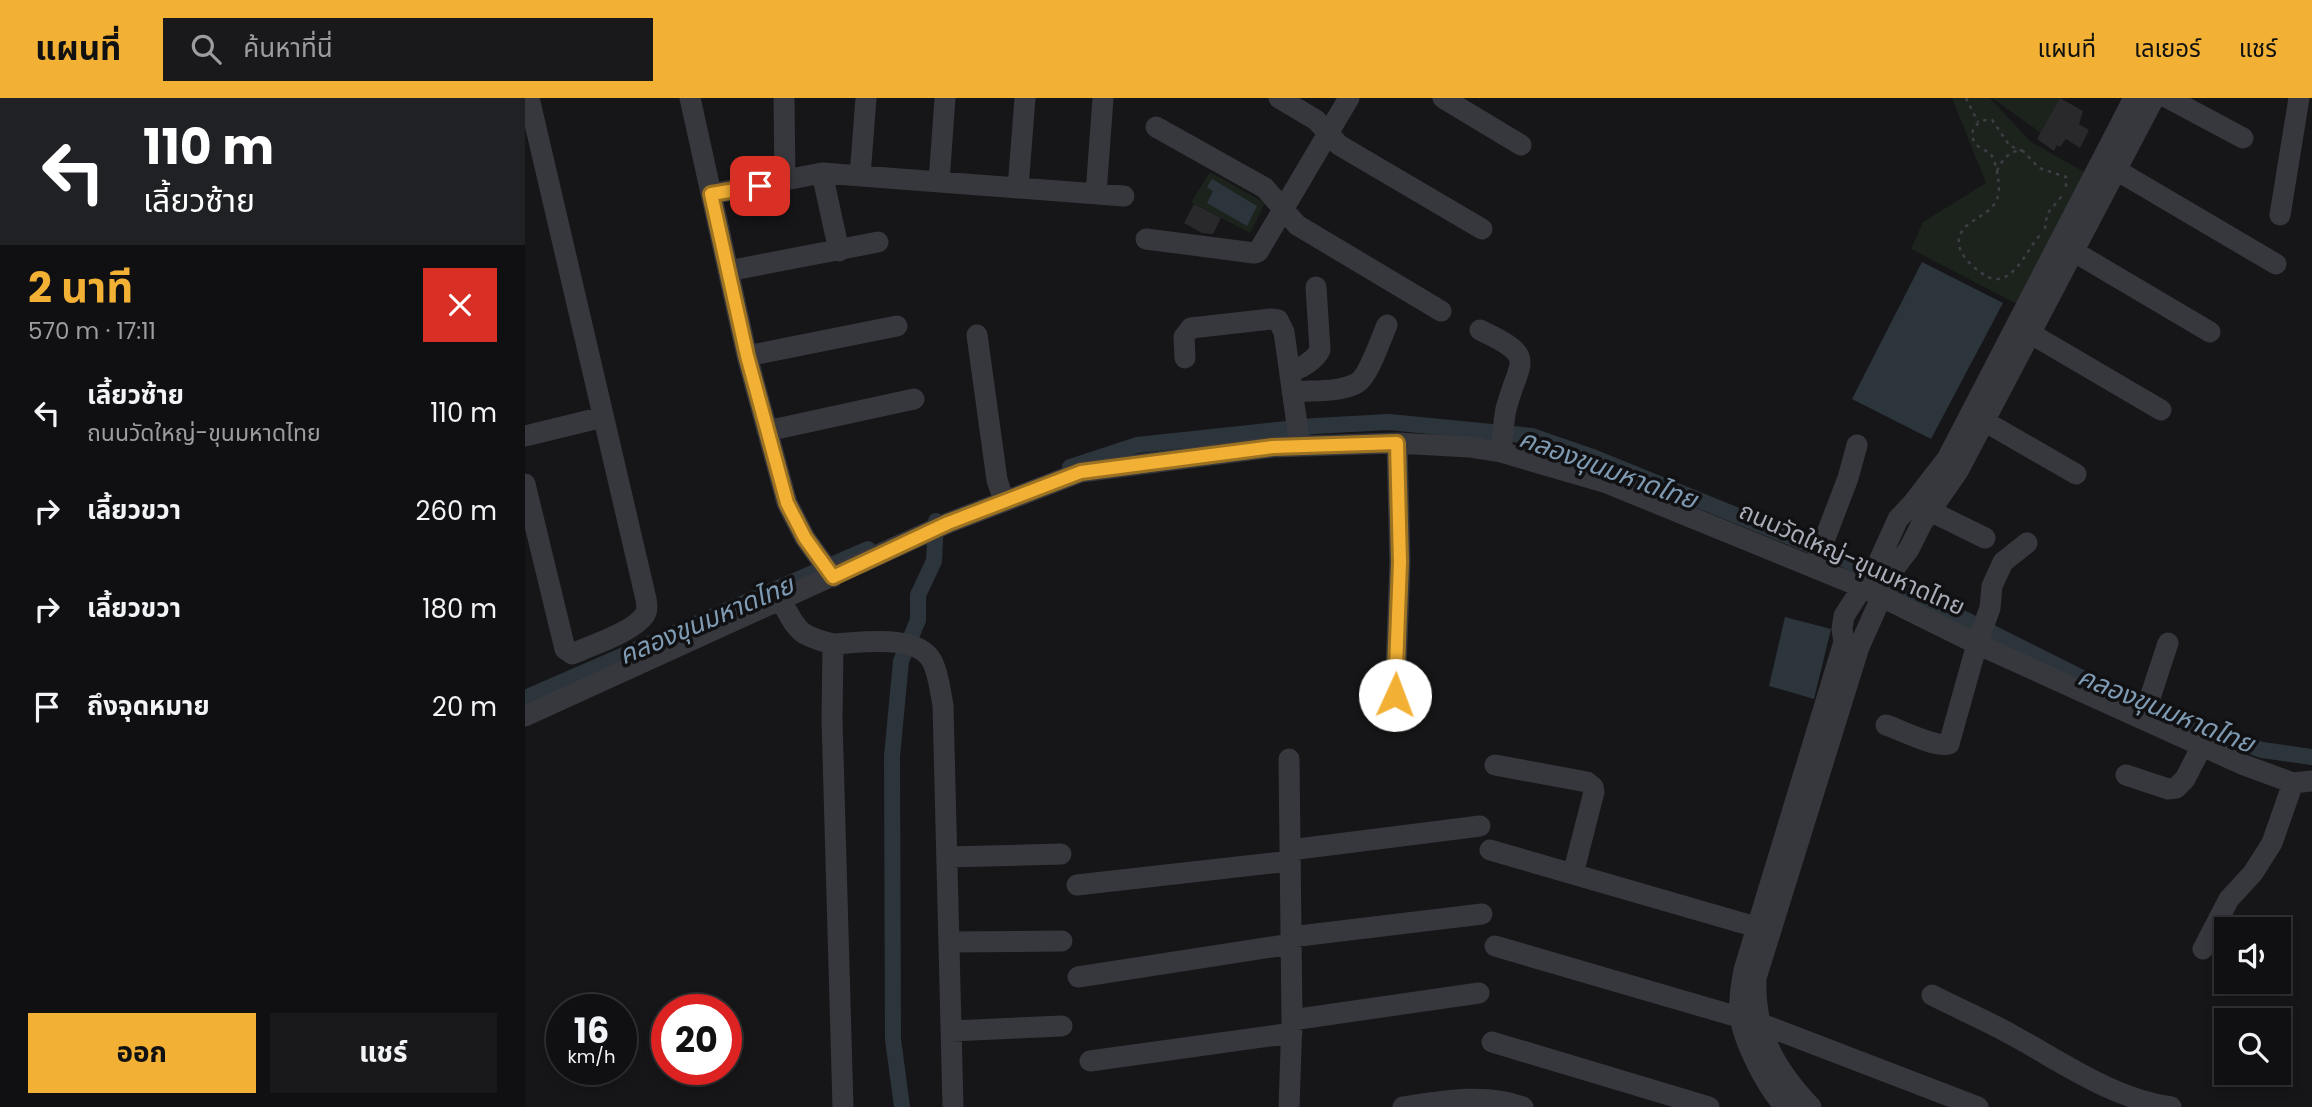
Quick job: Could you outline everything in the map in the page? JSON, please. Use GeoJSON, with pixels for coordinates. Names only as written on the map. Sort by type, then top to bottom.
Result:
{"type":"FeatureCollection","features":[{"type":"Feature","properties":{"kind":"street"},"geometry":{"type":"LineString","coordinates":[[525,484],[565,649],[572,653],[577,652],[630,628],[644,617],[647,611],[646,599],[529,98]]}},
{"type":"Feature","properties":{"kind":"street"},"geometry":{"type":"LineString","coordinates":[[784,98],[785,181]]}},
{"type":"Feature","properties":{"kind":"street"},"geometry":{"type":"LineString","coordinates":[[860,176],[866,98]]}},
{"type":"Feature","properties":{"kind":"street"},"geometry":{"type":"LineString","coordinates":[[939,182],[946,98]]}},
{"type":"Feature","properties":{"kind":"street"},"geometry":{"type":"LineString","coordinates":[[1018,188],[1025,98]]}},
{"type":"Feature","properties":{"kind":"street"},"geometry":{"type":"LineString","coordinates":[[1096,194],[1104,98]]}},
{"type":"Feature","properties":{"kind":"street"},"geometry":{"type":"LineString","coordinates":[[1279,98],[1316,120],[1339,145],[1482,229]]}},
{"type":"Feature","properties":{"kind":"street"},"geometry":{"type":"LineString","coordinates":[[1146,239],[1254,253],[1261,249],[1349,98]]}},
{"type":"Feature","properties":{"kind":"street"},"geometry":{"type":"LineString","coordinates":[[1443,98],[1521,145]]}},
{"type":"Feature","properties":{"kind":"street"},"geometry":{"type":"LineString","coordinates":[[1811,1107],[1793,1089],[1749,1020],[1739,997],[1744,970],[1764,930],[1851,644],[1873,592],[1886,566],[1909,549],[1922,507],[1958,471],[1978,417],[2108,166],[2134,98]]}},
{"type":"Feature","properties":{"kind":"street"},"geometry":{"type":"LineString","coordinates":[[2108,166],[2154,98]]}},
{"type":"Feature","properties":{"kind":"street"},"geometry":{"type":"LineString","coordinates":[[2168,98],[2243,138]]}},
{"type":"Feature","properties":{"kind":"street"},"geometry":{"type":"LineString","coordinates":[[2280,215],[2299,98]]}},
{"type":"Feature","properties":{"kind":"street"},"geometry":{"type":"LineString","coordinates":[[690,99],[747,356],[787,503],[805,538],[830,573]]}},
{"type":"Feature","properties":{"kind":"street"},"geometry":{"type":"LineString","coordinates":[[1156,127],[1265,188],[1297,225],[1441,311]]}},
{"type":"Feature","properties":{"kind":"street"},"geometry":{"type":"LineString","coordinates":[[2108,166],[2276,264]]}},
{"type":"Feature","properties":{"kind":"street"},"geometry":{"type":"LineString","coordinates":[[822,173],[839,251]]}},
{"type":"Feature","properties":{"kind":"street"},"geometry":{"type":"LineString","coordinates":[[711,194],[822,173],[1123,196]]}},
{"type":"Feature","properties":{"kind":"street"},"geometry":{"type":"LineString","coordinates":[[728,271],[878,242]]}},
{"type":"Feature","properties":{"kind":"street"},"geometry":{"type":"LineString","coordinates":[[2066,247],[2210,332]]}},
{"type":"Feature","properties":{"kind":"street"},"geometry":{"type":"LineString","coordinates":[[1292,389],[1298,370],[1318,355],[1320,350],[1315,288]]}},
{"type":"Feature","properties":{"kind":"street"},"geometry":{"type":"LineString","coordinates":[[1185,358],[1184,337],[1191,328],[1271,318],[1278,320],[1282,325],[1299,440]]}},
{"type":"Feature","properties":{"kind":"street"},"geometry":{"type":"LineString","coordinates":[[1292,389],[1338,389],[1359,382],[1387,325]]}},
{"type":"Feature","properties":{"kind":"street"},"geometry":{"type":"LineString","coordinates":[[747,356],[897,326]]}},
{"type":"Feature","properties":{"kind":"street"},"geometry":{"type":"LineString","coordinates":[[2023,329],[2161,410]]}},
{"type":"Feature","properties":{"kind":"street"},"geometry":{"type":"LineString","coordinates":[[1481,330],[1506,342],[1518,354],[1522,365],[1506,410],[1502,447]]}},
{"type":"Feature","properties":{"kind":"street"},"geometry":{"type":"LineString","coordinates":[[977,335],[1001,492]]}},
{"type":"Feature","properties":{"kind":"street"},"geometry":{"type":"LineString","coordinates":[[767,431],[914,399]]}},
{"type":"Feature","properties":{"kind":"street"},"geometry":{"type":"LineString","coordinates":[[525,436],[603,417]]}},
{"type":"Feature","properties":{"kind":"street"},"geometry":{"type":"LineString","coordinates":[[1978,417],[2077,474]]}},
{"type":"Feature","properties":{"kind":"street","name":"ถนนวัดใหญ่-ขุนมหาดไทย"},"geometry":{"type":"LineString","coordinates":[[525,716],[780,599],[830,573],[948,523],[1001,492],[1081,472],[1299,440],[1397,443],[1502,447],[1608,483],[1816,561],[1873,592],[1979,638],[2202,746],[2244,765],[2303,782]]}},
{"type":"Feature","properties":{"kind":"street"},"geometry":{"type":"LineString","coordinates":[[1395,695],[1400,562],[1397,443]]}},
{"type":"Feature","properties":{"kind":"street"},"geometry":{"type":"LineString","coordinates":[[1816,561],[1848,478],[1857,444]]}},
{"type":"Feature","properties":{"kind":"street"},"geometry":{"type":"LineString","coordinates":[[1922,507],[1985,538]]}},
{"type":"Feature","properties":{"kind":"street"},"geometry":{"type":"LineString","coordinates":[[1886,724],[1933,743],[1948,744],[1990,608],[1992,586],[2003,562],[2027,543]]}},
{"type":"Feature","properties":{"kind":"street"},"geometry":{"type":"LineString","coordinates":[[780,599],[802,634],[811,638],[833,644],[893,642],[920,647],[932,662],[943,705],[953,1107]]}},
{"type":"Feature","properties":{"kind":"street"},"geometry":{"type":"LineString","coordinates":[[2143,716],[2168,643]]}},
{"type":"Feature","properties":{"kind":"street"},"geometry":{"type":"LineString","coordinates":[[833,644],[832,720],[843,1107]]}},
{"type":"Feature","properties":{"kind":"street"},"geometry":{"type":"LineString","coordinates":[[2126,775],[2168,789],[2176,788],[2185,779],[2202,746]]}},
{"type":"Feature","properties":{"kind":"street"},"geometry":{"type":"LineString","coordinates":[[1289,760],[1292,1026],[1289,1107]]}},
{"type":"Feature","properties":{"kind":"street"},"geometry":{"type":"LineString","coordinates":[[1495,765],[1587,782],[1593,787],[1573,874]]}},
{"type":"Feature","properties":{"kind":"street"},"geometry":{"type":"LineString","coordinates":[[2203,949],[2229,899],[2253,873],[2272,843],[2303,782]]}},
{"type":"Feature","properties":{"kind":"street"},"geometry":{"type":"LineString","coordinates":[[1077,886],[1290,856],[1480,825]]}},
{"type":"Feature","properties":{"kind":"street"},"geometry":{"type":"LineString","coordinates":[[1489,850],[1764,930]]}},
{"type":"Feature","properties":{"kind":"street"},"geometry":{"type":"LineString","coordinates":[[947,857],[1061,854]]}},
{"type":"Feature","properties":{"kind":"street"},"geometry":{"type":"LineString","coordinates":[[1079,977],[1291,940],[1482,914]]}},
{"type":"Feature","properties":{"kind":"street"},"geometry":{"type":"LineString","coordinates":[[950,942],[1062,941]]}},
{"type":"Feature","properties":{"kind":"street"},"geometry":{"type":"LineString","coordinates":[[1495,946],[1749,1020],[1977,1107]]}},
{"type":"Feature","properties":{"kind":"street"},"geometry":{"type":"LineString","coordinates":[[1090,1061],[1479,993]]}},
{"type":"Feature","properties":{"kind":"street"},"geometry":{"type":"LineString","coordinates":[[1932,995],[2012,1035],[2101,1086],[2152,1104],[2171,1107]]}},
{"type":"Feature","properties":{"kind":"street"},"geometry":{"type":"LineString","coordinates":[[1749,1020],[1755,1061],[1778,1100],[1786,1107]]}},
{"type":"Feature","properties":{"kind":"street"},"geometry":{"type":"LineString","coordinates":[[951,1031],[1062,1026]]}},
{"type":"Feature","properties":{"kind":"street"},"geometry":{"type":"LineString","coordinates":[[1492,1042],[1709,1107]]}},
{"type":"Feature","properties":{"kind":"street"},"geometry":{"type":"LineString","coordinates":[[1403,1107],[1450,1100],[1504,1100],[1523,1107]]}},
{"type":"Feature","properties":{"kind":"path"},"geometry":{"type":"LineString","coordinates":[[1966,98],[1978,122]]}},
{"type":"Feature","properties":{"kind":"path"},"geometry":{"type":"LineString","coordinates":[[1992,120],[2010,146],[2023,151],[2039,168],[2066,177],[2067,185],[2062,196],[2047,214],[2042,234],[2034,241],[2018,268],[2001,279],[1988,278],[1971,266],[1960,253],[1961,232],[1996,202],[1999,187],[1991,155],[1973,140],[1973,130],[1978,122],[1992,120]]}},
{"type":"Feature","properties":{"kind":"path"},"geometry":{"type":"LineString","coordinates":[[1997,171],[2011,152],[2023,151]]}},
{"type":"Feature","properties":{"kind":"shaded area"},"geometry":{"type":"Polygon","coordinates":[[[1952,98],[1990,98],[2031,142],[2093,177],[2025,308],[1911,249],[1923,222],[1986,183],[1952,98]]]}},
{"type":"Feature","properties":{"kind":"shaded area"},"geometry":{"type":"Polygon","coordinates":[[[1992,98],[2060,98],[2041,133],[1992,98]]]}},
{"type":"Feature","properties":{"kind":"shaded area"},"geometry":{"type":"Polygon","coordinates":[[[1210,172],[1265,203],[1250,233],[1191,202],[1210,172]]]}},
{"type":"Feature","properties":{"kind":"shaded area"},"geometry":{"type":"Polygon","coordinates":[[[1212,179],[1257,206],[1247,226],[1207,203],[1213,191],[1207,187],[1212,179]]]}},
{"type":"Feature","properties":{"kind":"shaded area"},"geometry":{"type":"Polygon","coordinates":[[[1922,262],[2003,303],[1931,439],[1852,399],[1922,262]]]}},
{"type":"Feature","properties":{"kind":"shaded area"},"geometry":{"type":"Polygon","coordinates":[[[1785,617],[1831,629],[1814,699],[1769,686],[1785,617]]]}},
{"type":"Feature","properties":{"kind":"building"},"geometry":{"type":"Polygon","coordinates":[[[2060,98],[2083,111],[2079,124],[2089,130],[2080,148],[2066,139],[2060,147],[2057,145],[2054,151],[2037,139],[2060,98]]]}},
{"type":"Feature","properties":{"kind":"building"},"geometry":{"type":"Polygon","coordinates":[[[1194,204],[1221,218],[1213,234],[1202,233],[1184,223],[1194,204]]]}},
{"type":"Feature","properties":{"kind":"waterway","name":"คลองขุนมหาดไทย"},"geometry":{"type":"LineString","coordinates":[[1070,467],[1137,445],[1315,426],[1389,422],[1532,436],[1590,456],[1844,559],[2132,703],[2262,750],[2312,757]]}},
{"type":"Feature","properties":{"kind":"waterway"},"geometry":{"type":"LineString","coordinates":[[902,1107],[893,1039],[892,756],[901,661],[918,620],[918,595],[934,561],[936,521]]}},
{"type":"Feature","properties":{"kind":"waterway","name":"คลองขุนมหาดไทย"},"geometry":{"type":"LineString","coordinates":[[525,698],[868,549]]}},
{"type":"Feature","properties":{"kind":"route"},"geometry":{"type":"LineString","coordinates":[[760,186],[711,194],[747,356],[787,503],[805,538],[833,577],[948,523],[1081,472],[1273,447],[1397,443],[1400,562],[1395,695]]}}]}
